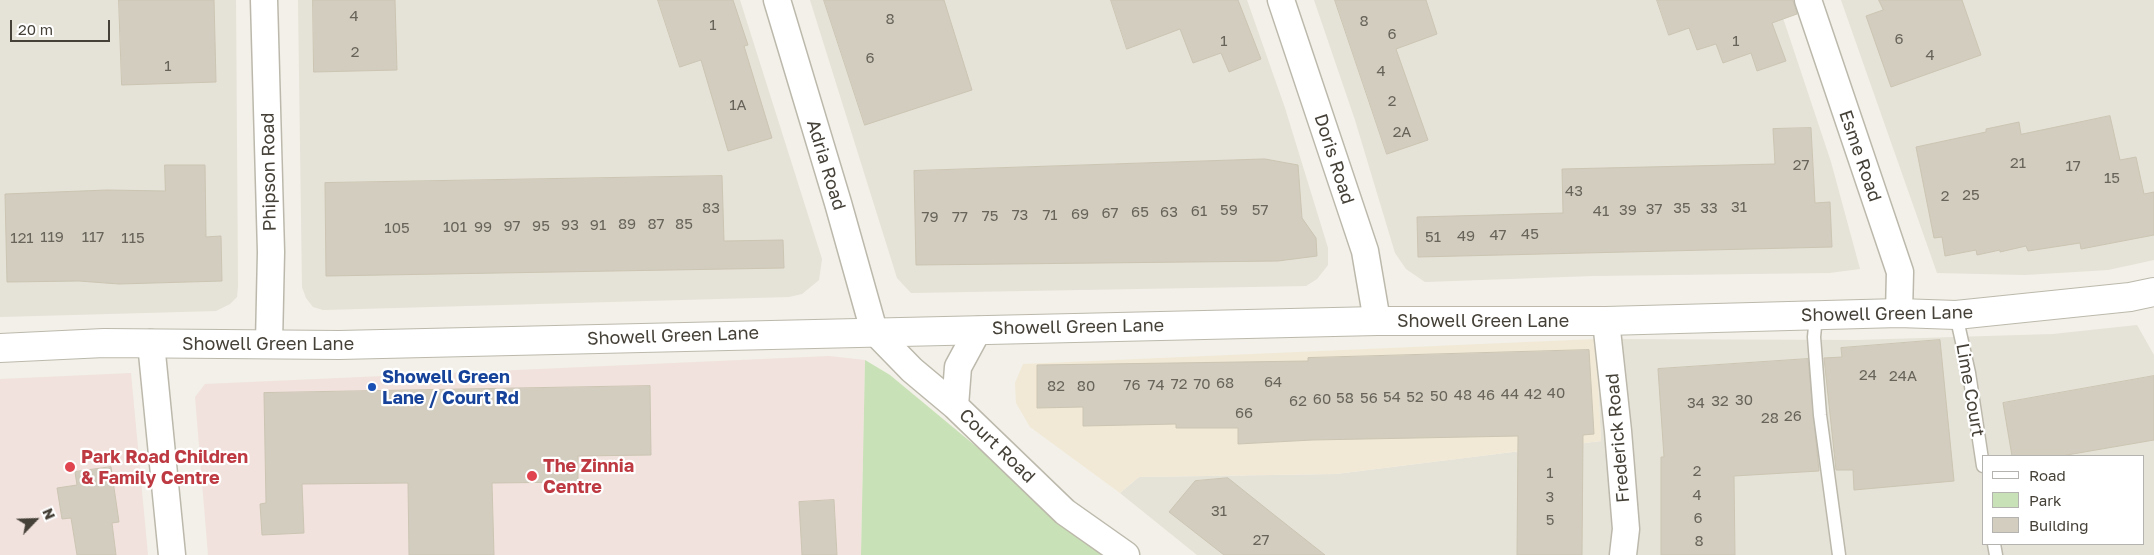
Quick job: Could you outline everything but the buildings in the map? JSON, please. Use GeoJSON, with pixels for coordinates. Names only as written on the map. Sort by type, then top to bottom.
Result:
{"type":"FeatureCollection","features":[{"type":"Feature","properties":{"kind":"street","name":"Phipson Road"},"geometry":{"type":"LineString","coordinates":[[264,0],[271,252],[269,343]]}},
{"type":"Feature","properties":{"kind":"street","name":"Adria Road"},"geometry":{"type":"LineString","coordinates":[[776,0],[838,203],[874,331]]}},
{"type":"Feature","properties":{"kind":"street","name":"Doris Road"},"geometry":{"type":"LineString","coordinates":[[1281,0],[1365,251],[1377,321]]}},
{"type":"Feature","properties":{"kind":"street","name":"Esme Road"},"geometry":{"type":"LineString","coordinates":[[1808,0],[1900,272],[1899,313]]}},
{"type":"Feature","properties":{"kind":"street","name":"Showell Green Lane"},"geometry":{"type":"LineString","coordinates":[[0,348],[151,343],[339,345],[874,331],[1377,321],[1606,321],[1899,313],[1956,315],[2130,297],[2154,292]]}},
{"type":"Feature","properties":{"kind":"street","name":"Frederick Road"},"geometry":{"type":"LineString","coordinates":[[1606,321],[1626,529],[1624,555]]}},
{"type":"Feature","properties":{"kind":"street"},"geometry":{"type":"LineString","coordinates":[[955,406],[958,367],[978,330]]}},
{"type":"Feature","properties":{"kind":"street","name":"Court Road"},"geometry":{"type":"LineString","coordinates":[[874,331],[912,370],[955,406],[1066,512],[1126,555]]}},
{"type":"Feature","properties":{"kind":"street"},"geometry":{"type":"LineString","coordinates":[[151,343],[172,555]]}},
{"type":"Feature","properties":{"kind":"lane","name":"Lime Court"},"geometry":{"type":"LineString","coordinates":[[1956,315],[1969,373],[1982,459]]}},
{"type":"Feature","properties":{"kind":"lane"},"geometry":{"type":"LineString","coordinates":[[1816,316],[1814,337],[1820,415],[1839,555]]}},
{"type":"Feature","properties":{"kind":"shaded area"},"geometry":{"type":"Polygon","coordinates":[[[0,0],[236,0],[238,286],[237,297],[230,304],[216,311],[0,317],[0,0]]]}},
{"type":"Feature","properties":{"kind":"shaded area"},"geometry":{"type":"Polygon","coordinates":[[[298,0],[740,0],[822,259],[819,280],[802,294],[789,297],[323,310],[313,307],[306,298],[302,287],[298,0]]]}},
{"type":"Feature","properties":{"kind":"shaded area"},"geometry":{"type":"Polygon","coordinates":[[[810,0],[1247,0],[1285,108],[1328,248],[1328,265],[1317,279],[1306,286],[911,293],[897,278],[810,0]]]}},
{"type":"Feature","properties":{"kind":"shaded area"},"geometry":{"type":"Polygon","coordinates":[[[1314,0],[1777,0],[1831,162],[1860,269],[1829,273],[1592,276],[1425,282],[1406,269],[1395,253],[1355,120],[1314,0]]]}},
{"type":"Feature","properties":{"kind":"shaded area"},"geometry":{"type":"Polygon","coordinates":[[[1841,0],[2154,0],[2154,260],[2108,270],[2025,275],[1937,273],[1841,0]]]}},
{"type":"Feature","properties":{"kind":"shaded area"},"geometry":{"type":"Polygon","coordinates":[[[2137,325],[2154,355],[2154,555],[1197,555],[1120,493],[1139,477],[1336,474],[1601,441],[1596,339],[1857,340],[2053,334],[2137,325]]]}},
{"type":"Feature","properties":{"kind":"shaded area"},"geometry":{"type":"Polygon","coordinates":[[[1596,339],[1601,441],[1336,474],[1139,477],[1120,493],[1030,427],[1016,403],[1015,383],[1023,364],[1596,339]]]}},
{"type":"Feature","properties":{"kind":"shaded area","name":"The Zinnia Centre"},"geometry":{"type":"Polygon","coordinates":[[[829,356],[865,360],[861,555],[208,555],[195,397],[205,384],[829,356]]]}},
{"type":"Feature","properties":{"kind":"shaded area","name":"Park Road Children & Family Centre"},"geometry":{"type":"Polygon","coordinates":[[[131,373],[148,555],[0,555],[0,379],[131,373]]]}},
{"type":"Feature","properties":{"kind":"green space"},"geometry":{"type":"Polygon","coordinates":[[[865,360],[890,375],[1107,555],[861,555],[865,360]]]}},
{"type":"Feature","properties":{"kind":"place","name":"Showell Green Lane / Court Rd"},"geometry":{"type":"Point","coordinates":[372,387]}},
{"type":"Feature","properties":{"kind":"place","name":"Park Road Children & Family Centre"},"geometry":{"type":"Point","coordinates":[70,467]}},
{"type":"Feature","properties":{"kind":"place","name":"The Zinnia Centre"},"geometry":{"type":"Point","coordinates":[532,476]}}]}
